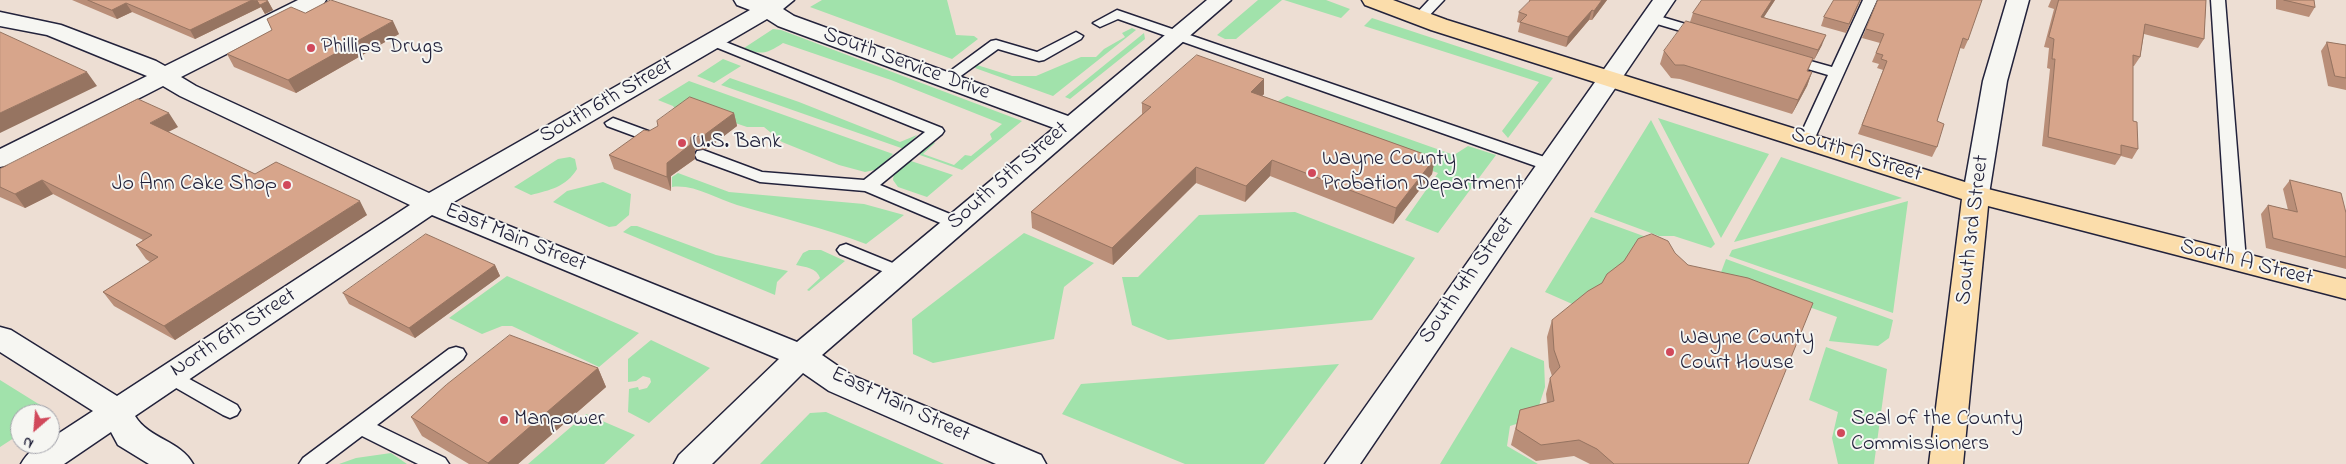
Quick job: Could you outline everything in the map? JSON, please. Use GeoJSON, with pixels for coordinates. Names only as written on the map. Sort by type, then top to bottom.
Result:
{"type":"FeatureCollection","features":[{"type":"Feature","properties":{"kind":"main road","name":"South A Street"},"geometry":{"type":"LineString","coordinates":[[1373,0],[1439,25],[1976,194],[2346,289]]}},
{"type":"Feature","properties":{"kind":"main road","name":"South 3rd Street"},"geometry":{"type":"LineString","coordinates":[[1946,464],[1976,194]]}},
{"type":"Feature","properties":{"kind":"street"},"geometry":{"type":"LineString","coordinates":[[0,158],[314,0]]}},
{"type":"Feature","properties":{"kind":"street","name":"South Service Drive"},"geometry":{"type":"LineString","coordinates":[[745,0],[775,5],[786,21],[1070,126]]}},
{"type":"Feature","properties":{"kind":"street","name":"South 5th Street"},"geometry":{"type":"LineString","coordinates":[[691,464],[801,356],[1220,0]]}},
{"type":"Feature","properties":{"kind":"street","name":"South 3rd Street"},"geometry":{"type":"LineString","coordinates":[[1976,194],[1995,81],[2018,0]]}},
{"type":"Feature","properties":{"kind":"street","name":"South 6th Street"},"geometry":{"type":"LineString","coordinates":[[430,204],[775,5]]}},
{"type":"Feature","properties":{"kind":"street","name":"South 4th Street"},"geometry":{"type":"LineString","coordinates":[[1342,464],[1658,9]]}},
{"type":"Feature","properties":{"kind":"street","name":"East Main Street"},"geometry":{"type":"LineString","coordinates":[[0,19],[53,30],[139,62],[164,75],[188,91],[430,204],[801,356],[840,383],[1029,464]]}},
{"type":"Feature","properties":{"kind":"street","name":"North 6th Street"},"geometry":{"type":"LineString","coordinates":[[38,464],[430,204]]}},
{"type":"Feature","properties":{"kind":"street"},"geometry":{"type":"LineString","coordinates":[[0,338],[98,397],[116,412],[130,436],[176,464]]}},
{"type":"Feature","properties":{"kind":"lane"},"geometry":{"type":"LineString","coordinates":[[1420,17],[1437,0]]}},
{"type":"Feature","properties":{"kind":"lane"},"geometry":{"type":"LineString","coordinates":[[1806,140],[1870,0]]}},
{"type":"Feature","properties":{"kind":"lane"},"geometry":{"type":"LineString","coordinates":[[2218,0],[2237,261]]}},
{"type":"Feature","properties":{"kind":"lane"},"geometry":{"type":"LineString","coordinates":[[1658,9],[1716,37]]}},
{"type":"Feature","properties":{"kind":"lane"},"geometry":{"type":"LineString","coordinates":[[1100,24],[1117,14],[1550,165]]}},
{"type":"Feature","properties":{"kind":"lane"},"geometry":{"type":"LineString","coordinates":[[946,80],[996,44],[1039,57],[1076,36]]}},
{"type":"Feature","properties":{"kind":"lane"},"geometry":{"type":"LineString","coordinates":[[713,41],[936,131],[868,186]]}},
{"type":"Feature","properties":{"kind":"lane"},"geometry":{"type":"LineString","coordinates":[[1772,54],[1837,73]]}},
{"type":"Feature","properties":{"kind":"lane"},"geometry":{"type":"LineString","coordinates":[[613,123],[653,138]]}},
{"type":"Feature","properties":{"kind":"lane"},"geometry":{"type":"LineString","coordinates":[[703,155],[760,177],[868,186],[956,223]]}},
{"type":"Feature","properties":{"kind":"lane"},"geometry":{"type":"LineString","coordinates":[[846,250],[900,272]]}},
{"type":"Feature","properties":{"kind":"lane"},"geometry":{"type":"LineString","coordinates":[[310,464],[456,354]]}},
{"type":"Feature","properties":{"kind":"lane"},"geometry":{"type":"LineString","coordinates":[[171,376],[230,410]]}},
{"type":"Feature","properties":{"kind":"lane"},"geometry":{"type":"LineString","coordinates":[[360,426],[438,464]]}},
{"type":"Feature","properties":{"kind":"green space"},"geometry":{"type":"Polygon","coordinates":[[[822,0],[947,0],[956,35],[974,36],[978,39],[952,59],[810,7],[822,0]]]}},
{"type":"Feature","properties":{"kind":"green space"},"geometry":{"type":"Polygon","coordinates":[[[1258,0],[1282,0],[1236,39],[1225,39],[1217,35],[1258,0]]]}},
{"type":"Feature","properties":{"kind":"green space"},"geometry":{"type":"Polygon","coordinates":[[[1284,0],[1326,0],[1350,9],[1341,18],[1284,0]]]}},
{"type":"Feature","properties":{"kind":"green space"},"geometry":{"type":"Polygon","coordinates":[[[1372,18],[1553,78],[1508,138],[1502,131],[1539,82],[1364,26],[1372,18]]]}},
{"type":"Feature","properties":{"kind":"green space"},"geometry":{"type":"Polygon","coordinates":[[[1132,28],[1136,30],[1053,96],[975,68],[977,65],[1012,76],[1036,76],[1081,57],[1096,57],[1104,49],[1125,37],[1122,33],[1132,28]]]}},
{"type":"Feature","properties":{"kind":"green space"},"geometry":{"type":"Polygon","coordinates":[[[773,29],[781,30],[1022,121],[962,170],[917,154],[933,142],[935,143],[923,154],[954,165],[965,155],[971,156],[992,139],[990,134],[1002,124],[891,80],[783,43],[773,49],[760,53],[744,48],[773,29]]]}},
{"type":"Feature","properties":{"kind":"green space"},"geometry":{"type":"Polygon","coordinates":[[[1144,33],[1145,39],[1070,99],[1065,97],[1144,33]]]}},
{"type":"Feature","properties":{"kind":"green space"},"geometry":{"type":"Polygon","coordinates":[[[723,59],[741,66],[714,83],[697,76],[723,59]]]}},
{"type":"Feature","properties":{"kind":"green space"},"geometry":{"type":"Polygon","coordinates":[[[730,78],[799,102],[900,142],[917,135],[904,149],[721,85],[730,78]]]}},
{"type":"Feature","properties":{"kind":"green space"},"geometry":{"type":"Polygon","coordinates":[[[689,81],[893,154],[879,169],[865,172],[839,165],[782,142],[764,127],[747,127],[694,109],[677,112],[673,106],[658,100],[689,81]]]}},
{"type":"Feature","properties":{"kind":"green space"},"geometry":{"type":"Polygon","coordinates":[[[1287,96],[1454,155],[1468,146],[1496,155],[1438,233],[1405,220],[1438,173],[1264,109],[1287,96]]]}},
{"type":"Feature","properties":{"kind":"green space"},"geometry":{"type":"Polygon","coordinates":[[[1658,118],[1769,154],[1721,238],[1658,118]]]}},
{"type":"Feature","properties":{"kind":"green space"},"geometry":{"type":"Polygon","coordinates":[[[1651,120],[1715,244],[1711,248],[1674,236],[1659,236],[1594,212],[1651,120]]]}},
{"type":"Feature","properties":{"kind":"green space"},"geometry":{"type":"Polygon","coordinates":[[[570,157],[575,159],[577,169],[563,184],[531,195],[514,187],[558,159],[570,157]]]}},
{"type":"Feature","properties":{"kind":"green space"},"geometry":{"type":"Polygon","coordinates":[[[1781,157],[1902,198],[1734,242],[1781,157]]]}},
{"type":"Feature","properties":{"kind":"green space"},"geometry":{"type":"Polygon","coordinates":[[[908,160],[953,175],[927,197],[898,187],[893,180],[894,173],[908,160]]]}},
{"type":"Feature","properties":{"kind":"green space"},"geometry":{"type":"Polygon","coordinates":[[[678,173],[729,192],[864,204],[904,215],[866,244],[737,205],[697,190],[672,187],[672,177],[678,173]]]}},
{"type":"Feature","properties":{"kind":"green space"},"geometry":{"type":"Polygon","coordinates":[[[603,182],[631,194],[629,215],[616,226],[609,227],[553,202],[567,191],[603,182]]]}},
{"type":"Feature","properties":{"kind":"green space"},"geometry":{"type":"Polygon","coordinates":[[[1908,201],[1893,313],[1729,256],[1732,250],[1908,201]]]}},
{"type":"Feature","properties":{"kind":"green space"},"geometry":{"type":"Polygon","coordinates":[[[1295,212],[1415,258],[1372,320],[1168,340],[1132,325],[1122,277],[1138,277],[1199,215],[1295,212]]]}},
{"type":"Feature","properties":{"kind":"green space"},"geometry":{"type":"Polygon","coordinates":[[[1591,217],[1649,238],[1579,307],[1545,292],[1591,217]]]}},
{"type":"Feature","properties":{"kind":"green space"},"geometry":{"type":"Polygon","coordinates":[[[631,226],[637,226],[716,255],[788,271],[777,282],[775,295],[623,232],[631,226]]]}},
{"type":"Feature","properties":{"kind":"green space"},"geometry":{"type":"Polygon","coordinates":[[[1024,233],[1094,263],[1064,287],[1054,339],[933,363],[913,354],[912,319],[1024,233]]]}},
{"type":"Feature","properties":{"kind":"green space"},"geometry":{"type":"Polygon","coordinates":[[[809,250],[821,250],[845,261],[809,291],[807,290],[820,278],[810,268],[796,265],[803,253],[809,250]]]}},
{"type":"Feature","properties":{"kind":"green space"},"geometry":{"type":"Polygon","coordinates":[[[1726,259],[1893,320],[1889,338],[1878,346],[1829,341],[1837,317],[1720,275],[1726,259]]]}},
{"type":"Feature","properties":{"kind":"green space"},"geometry":{"type":"Polygon","coordinates":[[[507,276],[639,333],[599,367],[512,326],[502,326],[482,334],[449,318],[507,276]]]}},
{"type":"Feature","properties":{"kind":"green space"},"geometry":{"type":"Polygon","coordinates":[[[651,340],[710,368],[649,423],[628,412],[629,389],[638,387],[639,390],[647,388],[651,382],[650,378],[643,376],[636,381],[628,382],[628,359],[651,340]]]}},
{"type":"Feature","properties":{"kind":"green space"},"geometry":{"type":"Polygon","coordinates":[[[1511,347],[1544,361],[1545,387],[1535,418],[1510,426],[1507,446],[1538,464],[1440,464],[1511,347]]]}},
{"type":"Feature","properties":{"kind":"green space"},"geometry":{"type":"Polygon","coordinates":[[[1826,347],[1887,369],[1874,464],[1838,464],[1832,438],[1838,412],[1809,400],[1826,347]]]}},
{"type":"Feature","properties":{"kind":"green space"},"geometry":{"type":"Polygon","coordinates":[[[1339,364],[1264,464],[1185,464],[1062,414],[1081,384],[1339,364]]]}},
{"type":"Feature","properties":{"kind":"green space"},"geometry":{"type":"Polygon","coordinates":[[[0,380],[39,404],[10,404],[10,440],[0,447],[0,380]]]}},
{"type":"Feature","properties":{"kind":"green space"},"geometry":{"type":"Polygon","coordinates":[[[826,412],[944,464],[760,464],[810,413],[826,412]]]}},
{"type":"Feature","properties":{"kind":"green space"},"geometry":{"type":"Polygon","coordinates":[[[586,414],[635,435],[604,464],[528,464],[586,414]]]}},
{"type":"Feature","properties":{"kind":"green space"},"geometry":{"type":"Polygon","coordinates":[[[391,453],[407,464],[339,464],[356,458],[391,453]]]}},
{"type":"Feature","properties":{"kind":"building"},"geometry":{"type":"Polygon","coordinates":[[[88,0],[252,0],[190,30],[126,3],[112,10],[88,0]]]}},
{"type":"Feature","properties":{"kind":"building"},"geometry":{"type":"Polygon","coordinates":[[[257,0],[266,0],[268,1],[260,5],[257,0]]]}},
{"type":"Feature","properties":{"kind":"building","name":"Phillips Drugs"},"geometry":{"type":"Polygon","coordinates":[[[331,0],[393,21],[288,80],[227,54],[272,30],[267,19],[291,7],[305,13],[331,0]]]}},
{"type":"Feature","properties":{"kind":"building"},"geometry":{"type":"Polygon","coordinates":[[[1531,0],[1602,0],[1594,11],[1592,10],[1568,37],[1520,22],[1527,15],[1519,12],[1531,0]]]}},
{"type":"Feature","properties":{"kind":"building"},"geometry":{"type":"Polygon","coordinates":[[[1702,0],[1772,0],[1761,17],[1826,35],[1818,50],[1693,13],[1702,0]]]}},
{"type":"Feature","properties":{"kind":"building"},"geometry":{"type":"Polygon","coordinates":[[[1834,0],[1860,0],[1849,24],[1824,17],[1834,0]]]}},
{"type":"Feature","properties":{"kind":"building"},"geometry":{"type":"Polygon","coordinates":[[[1878,0],[1982,0],[1968,40],[1963,38],[1937,121],[1944,124],[1937,147],[1862,125],[1887,61],[1881,59],[1883,55],[1876,53],[1884,34],[1866,29],[1878,0]]]}},
{"type":"Feature","properties":{"kind":"building"},"geometry":{"type":"Polygon","coordinates":[[[2059,0],[2206,0],[2204,39],[2145,24],[2140,57],[2133,55],[2133,121],[2137,122],[2138,149],[2121,145],[2121,155],[2048,137],[2055,59],[2052,59],[2054,39],[2049,37],[2059,0]]]}},
{"type":"Feature","properties":{"kind":"building"},"geometry":{"type":"Polygon","coordinates":[[[2284,0],[2314,0],[2315,7],[2284,0]]]}},
{"type":"Feature","properties":{"kind":"building"},"geometry":{"type":"Polygon","coordinates":[[[1686,21],[1813,58],[1807,71],[1812,72],[1798,100],[1684,65],[1675,65],[1664,51],[1686,21]]]}},
{"type":"Feature","properties":{"kind":"building"},"geometry":{"type":"Polygon","coordinates":[[[0,32],[87,72],[0,113],[0,32]]]}},
{"type":"Feature","properties":{"kind":"building"},"geometry":{"type":"Polygon","coordinates":[[[2327,42],[2346,45],[2346,78],[2335,76],[2327,42]]]}},
{"type":"Feature","properties":{"kind":"building"},"geometry":{"type":"Polygon","coordinates":[[[1197,55],[1264,79],[1251,92],[1435,158],[1396,208],[1272,160],[1246,186],[1196,167],[1112,248],[1031,212],[1151,107],[1142,103],[1197,55]]]}},
{"type":"Feature","properties":{"kind":"building"},"geometry":{"type":"Polygon","coordinates":[[[690,97],[734,113],[703,136],[691,137],[690,145],[667,163],[667,177],[609,155],[644,130],[649,131],[658,126],[657,121],[690,97]]]}},
{"type":"Feature","properties":{"kind":"building"},"geometry":{"type":"Polygon","coordinates":[[[138,99],[169,113],[150,123],[255,174],[276,162],[360,201],[164,326],[103,292],[158,257],[136,245],[152,235],[42,180],[15,194],[0,187],[0,169],[138,99]]]}},
{"type":"Feature","properties":{"kind":"building"},"geometry":{"type":"Polygon","coordinates":[[[2290,180],[2341,193],[2346,213],[2346,257],[2273,238],[2268,205],[2297,212],[2290,180]]]}},
{"type":"Feature","properties":{"kind":"building"},"geometry":{"type":"Polygon","coordinates":[[[426,234],[495,265],[409,328],[343,293],[426,234]]]}},
{"type":"Feature","properties":{"kind":"building","name":"Wayne County Court House"},"geometry":{"type":"Polygon","coordinates":[[[1652,234],[1668,241],[1675,253],[1688,265],[1748,278],[1813,303],[1748,464],[1614,464],[1597,449],[1579,440],[1541,445],[1516,429],[1520,410],[1554,401],[1550,378],[1560,367],[1554,350],[1552,320],[1588,291],[1602,283],[1607,274],[1624,261],[1638,239],[1652,234]]]}},
{"type":"Feature","properties":{"kind":"building","name":"Manpower"},"geometry":{"type":"Polygon","coordinates":[[[510,335],[598,368],[488,463],[411,417],[446,385],[510,335]]]}},
{"type":"Feature","properties":{"kind":"place","name":"Phillips Drugs"},"geometry":{"type":"Point","coordinates":[311,48]}},
{"type":"Feature","properties":{"kind":"place","name":"U.S. Bank"},"geometry":{"type":"Point","coordinates":[682,143]}},
{"type":"Feature","properties":{"kind":"place","name":"Wayne County Probation Department"},"geometry":{"type":"Point","coordinates":[1312,173]}},
{"type":"Feature","properties":{"kind":"place","name":"Jo Ann Cake Shop"},"geometry":{"type":"Point","coordinates":[287,185]}},
{"type":"Feature","properties":{"kind":"place","name":"Wayne County Court House"},"geometry":{"type":"Point","coordinates":[1670,352]}},
{"type":"Feature","properties":{"kind":"place","name":"Manpower"},"geometry":{"type":"Point","coordinates":[504,420]}},
{"type":"Feature","properties":{"kind":"place","name":"Seal of the County Commissioners"},"geometry":{"type":"Point","coordinates":[1841,433]}}]}
